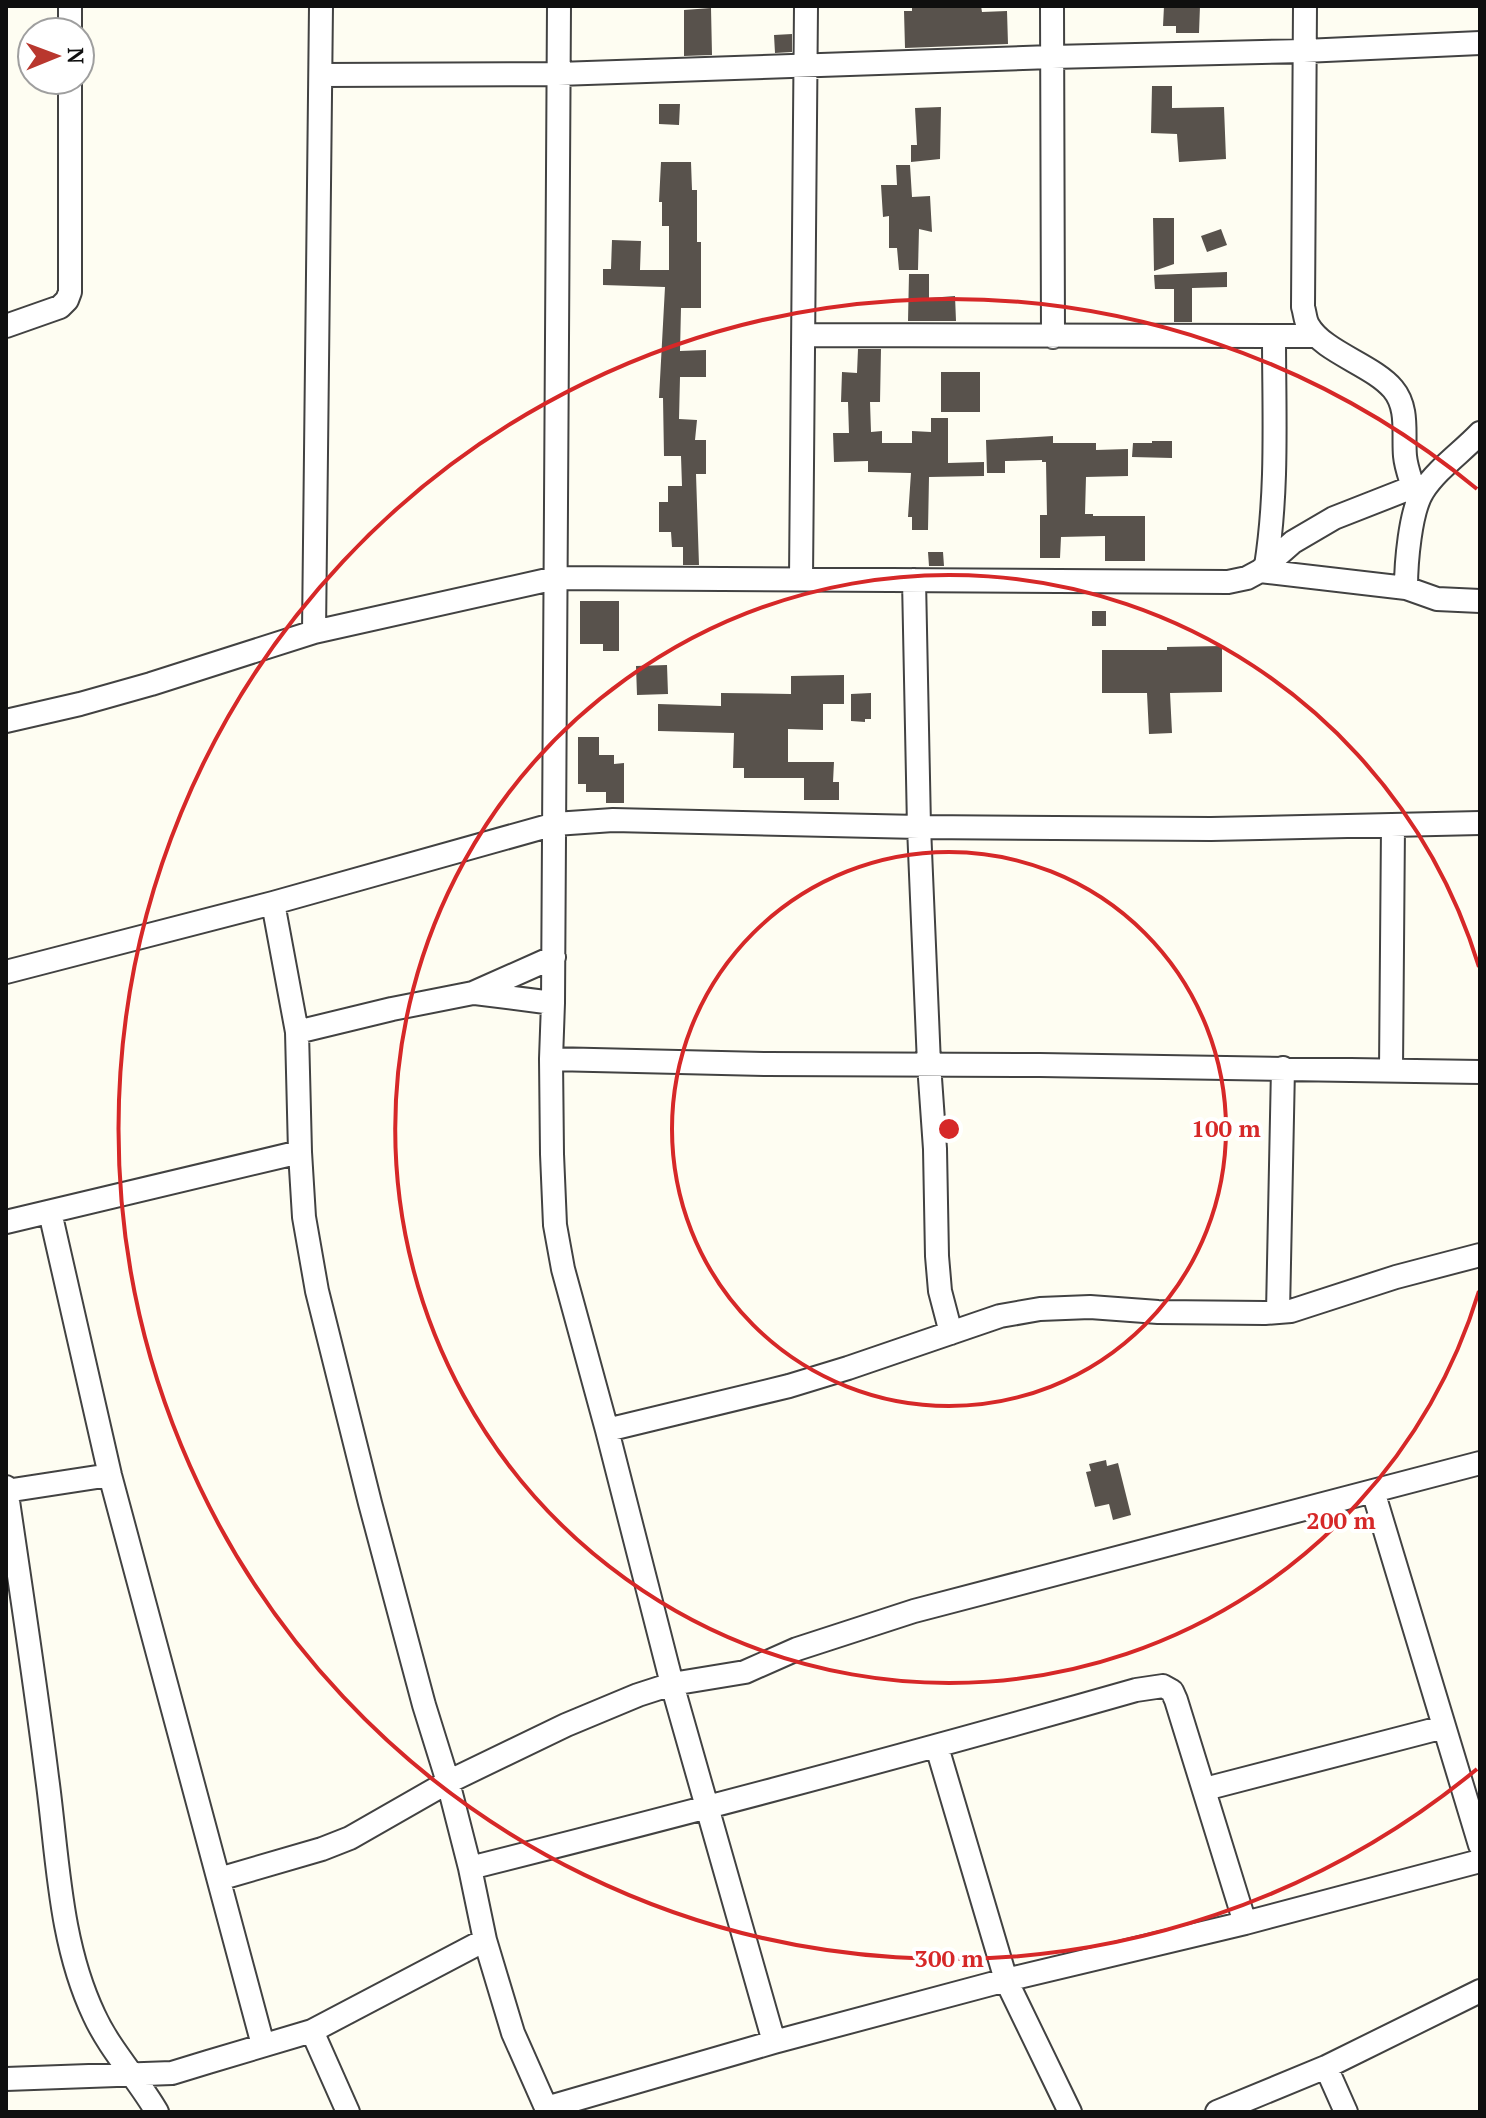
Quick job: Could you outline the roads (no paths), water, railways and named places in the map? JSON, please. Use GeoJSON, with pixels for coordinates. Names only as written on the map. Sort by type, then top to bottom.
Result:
{"type":"FeatureCollection","features":[{"type":"Feature","properties":{"kind":"street"},"geometry":{"type":"LineString","coordinates":[[314,632],[321,6]]}},
{"type":"Feature","properties":{"kind":"street"},"geometry":{"type":"LineString","coordinates":[[559,6],[551,1059],[555,1225],[563,1269],[672,1684],[774,2042]]}},
{"type":"Feature","properties":{"kind":"street"},"geometry":{"type":"LineString","coordinates":[[801,579],[806,6]]}},
{"type":"Feature","properties":{"kind":"street"},"geometry":{"type":"LineString","coordinates":[[1052,6],[1053,337]]}},
{"type":"Feature","properties":{"kind":"street"},"geometry":{"type":"LineString","coordinates":[[1305,6],[1303,307],[1307,323],[1316,336],[1378,377],[1393,389],[1400,402],[1405,423],[1405,460],[1418,489],[1406,588]]}},
{"type":"Feature","properties":{"kind":"street"},"geometry":{"type":"LineString","coordinates":[[321,75],[558,74],[1480,43]]}},
{"type":"Feature","properties":{"kind":"street"},"geometry":{"type":"LineString","coordinates":[[6,326],[60,307],[70,292],[70,96]]}},
{"type":"Feature","properties":{"kind":"street"},"geometry":{"type":"LineString","coordinates":[[804,335],[1316,336]]}},
{"type":"Feature","properties":{"kind":"street"},"geometry":{"type":"LineString","coordinates":[[1263,569],[1272,526],[1274,336]]}},
{"type":"Feature","properties":{"kind":"street"},"geometry":{"type":"LineString","coordinates":[[6,721],[151,684],[314,632],[556,578],[1228,582],[1247,578],[1263,569],[1293,542],[1349,510],[1418,489],[1480,433]]}},
{"type":"Feature","properties":{"kind":"street"},"geometry":{"type":"LineString","coordinates":[[1382,498],[1405,460]]}},
{"type":"Feature","properties":{"kind":"street"},"geometry":{"type":"LineString","coordinates":[[1263,569],[1406,588],[1437,599],[1480,601]]}},
{"type":"Feature","properties":{"kind":"street"},"geometry":{"type":"LineString","coordinates":[[914,580],[919,827],[935,1149],[937,1256],[940,1291],[951,1333]]}},
{"type":"Feature","properties":{"kind":"street"},"geometry":{"type":"LineString","coordinates":[[6,972],[273,903],[555,824],[613,820],[1211,829],[1480,823]]}},
{"type":"Feature","properties":{"kind":"street"},"geometry":{"type":"LineString","coordinates":[[1391,1070],[1393,825]]}},
{"type":"Feature","properties":{"kind":"street"},"geometry":{"type":"LineString","coordinates":[[273,903],[297,1032],[304,1217],[317,1291],[424,1705],[448,1782],[485,1940],[513,2033],[547,2110],[774,2042],[1006,1980],[1245,1923],[1480,1861]]}},
{"type":"Feature","properties":{"kind":"street"},"geometry":{"type":"LineString","coordinates":[[297,1032],[473,993],[554,957]]}},
{"type":"Feature","properties":{"kind":"street"},"geometry":{"type":"LineString","coordinates":[[473,993],[553,1003]]}},
{"type":"Feature","properties":{"kind":"street"},"geometry":{"type":"LineString","coordinates":[[551,1059],[1480,1072]]}},
{"type":"Feature","properties":{"kind":"street"},"geometry":{"type":"LineString","coordinates":[[1278,1312],[1283,1068]]}},
{"type":"Feature","properties":{"kind":"street"},"geometry":{"type":"LineString","coordinates":[[6,1222],[300,1152]]}},
{"type":"Feature","properties":{"kind":"street"},"geometry":{"type":"LineString","coordinates":[[50,1212],[110,1475],[263,2045]]}},
{"type":"Feature","properties":{"kind":"street"},"geometry":{"type":"LineString","coordinates":[[607,1430],[789,1386],[1000,1316],[1040,1309],[1090,1307],[1158,1312],[1291,1311],[1396,1277],[1480,1255]]}},
{"type":"Feature","properties":{"kind":"street"},"geometry":{"type":"LineString","coordinates":[[219,1879],[350,1838],[448,1782],[566,1725],[638,1695],[672,1684],[745,1672],[797,1649],[914,1611],[1480,1463]]}},
{"type":"Feature","properties":{"kind":"street"},"geometry":{"type":"LineString","coordinates":[[110,1475],[6,1490],[46,1764],[63,1911],[94,2015],[157,2112]]}},
{"type":"Feature","properties":{"kind":"street"},"geometry":{"type":"LineString","coordinates":[[1373,1491],[1480,1845]]}},
{"type":"Feature","properties":{"kind":"street"},"geometry":{"type":"LineString","coordinates":[[470,1868],[937,1747],[1136,1690],[1163,1686],[1172,1691],[1176,1700],[1245,1923]]}},
{"type":"Feature","properties":{"kind":"street"},"geometry":{"type":"LineString","coordinates":[[1205,1789],[1444,1727]]}},
{"type":"Feature","properties":{"kind":"street"},"geometry":{"type":"LineString","coordinates":[[937,1747],[1006,1980],[1070,2112]]}},
{"type":"Feature","properties":{"kind":"street"},"geometry":{"type":"LineString","coordinates":[[6,2079],[172,2073],[312,2031],[485,1940]]}},
{"type":"Feature","properties":{"kind":"street"},"geometry":{"type":"LineString","coordinates":[[1217,2112],[1326,2067],[1480,1991]]}},
{"type":"Feature","properties":{"kind":"street"},"geometry":{"type":"LineString","coordinates":[[312,2031],[348,2112]]}},
{"type":"Feature","properties":{"kind":"street"},"geometry":{"type":"LineString","coordinates":[[1326,2067],[1346,2112]]}}]}
